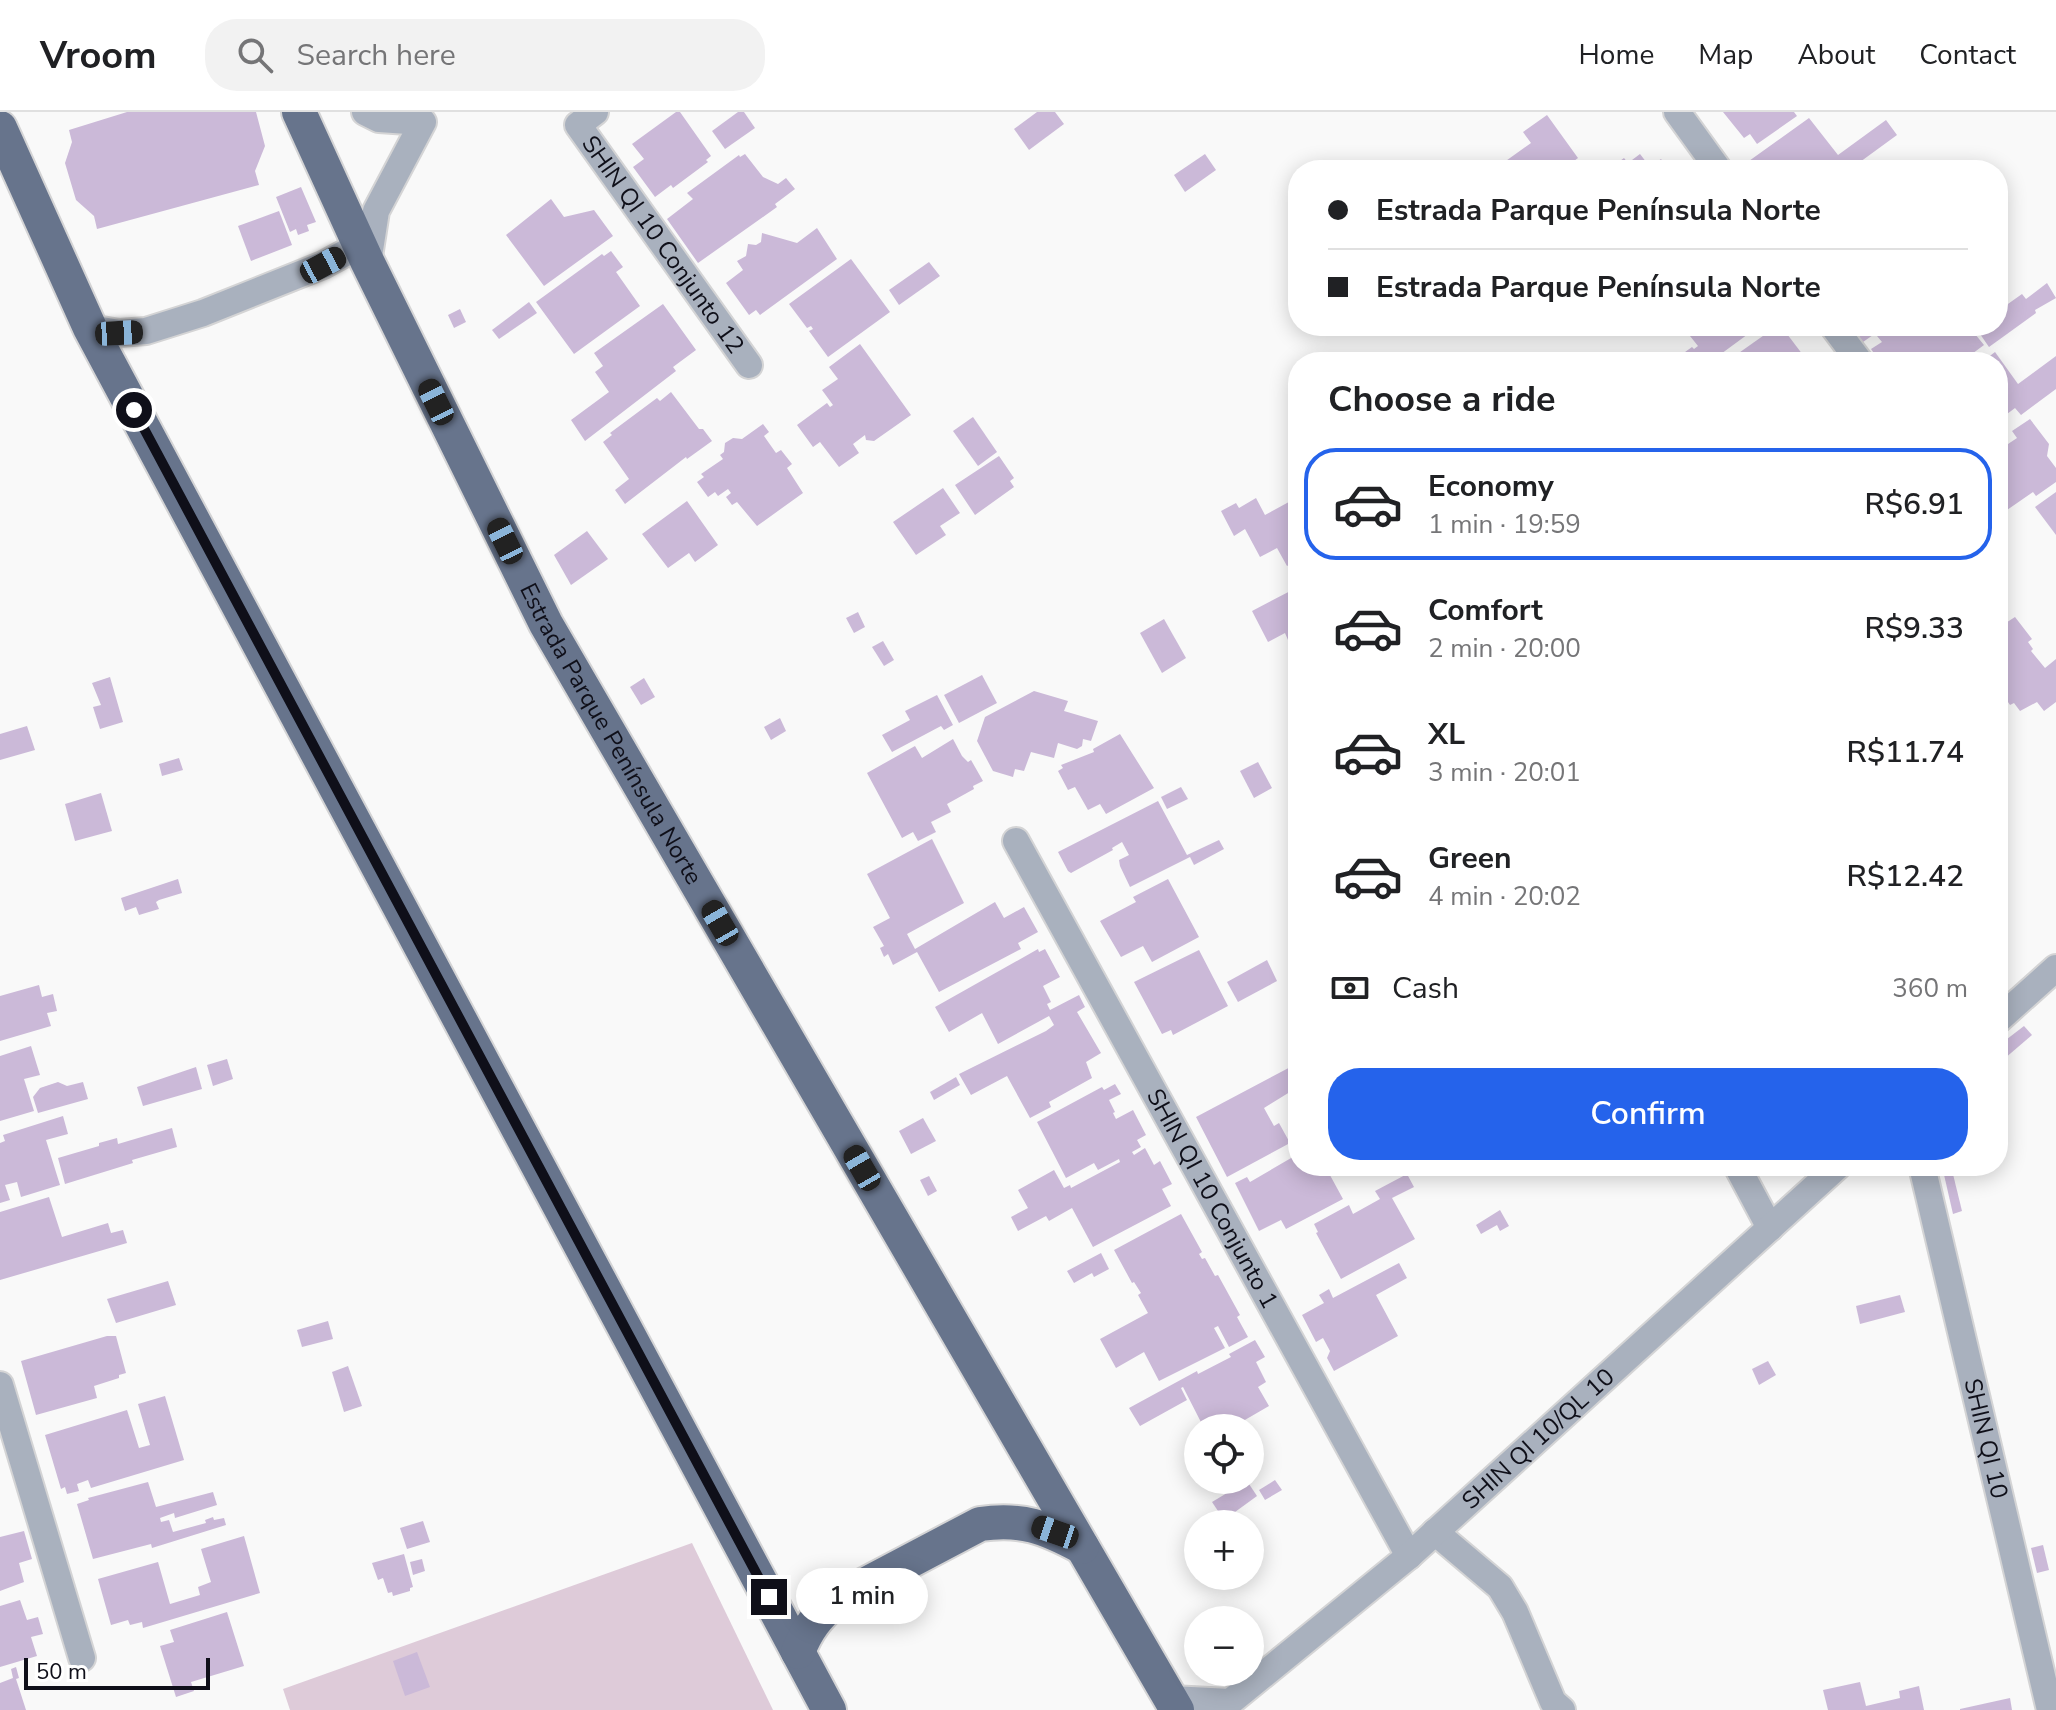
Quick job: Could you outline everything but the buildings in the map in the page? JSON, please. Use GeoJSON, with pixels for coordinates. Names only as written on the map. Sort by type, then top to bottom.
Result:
{"type":"FeatureCollection","features":[{"type":"Feature","properties":{"kind":"main road","name":"Estrada Parque Península Norte"},"geometry":{"type":"LineString","coordinates":[[299,112],[364,254],[546,624],[1174,1704]]}},
{"type":"Feature","properties":{"kind":"main road"},"geometry":{"type":"LineString","coordinates":[[0,128],[90,328],[829,1710]]}},
{"type":"Feature","properties":{"kind":"main road"},"geometry":{"type":"LineString","coordinates":[[798,1652],[806,1631],[818,1615],[836,1600],[980,1524],[1005,1521],[1032,1524],[1082,1547]]}},
{"type":"Feature","properties":{"kind":"street"},"geometry":{"type":"LineString","coordinates":[[365,112],[379,119],[431,117]]}},
{"type":"Feature","properties":{"kind":"street"},"geometry":{"type":"LineString","coordinates":[[1677,112],[1712,160]]}},
{"type":"Feature","properties":{"kind":"street"},"geometry":{"type":"LineString","coordinates":[[90,328],[119,333],[146,331],[364,254],[376,211],[431,117]]}},
{"type":"Feature","properties":{"kind":"street","name":"SHIN QI 10 Conjunto 12"},"geometry":{"type":"LineString","coordinates":[[586,118],[749,365]]}},
{"type":"Feature","properties":{"kind":"street","name":"SHIN QI 10 Conjunto 1"},"geometry":{"type":"LineString","coordinates":[[1016,841],[1409,1556]]}},
{"type":"Feature","properties":{"kind":"street"},"geometry":{"type":"LineString","coordinates":[[2008,1011],[2056,968]]}},
{"type":"Feature","properties":{"kind":"street"},"geometry":{"type":"LineString","coordinates":[[1742,1176],[1770,1228]]}},
{"type":"Feature","properties":{"kind":"street","name":"SHIN QI 10/QL 10"},"geometry":{"type":"LineString","coordinates":[[1174,1704],[1229,1706],[1409,1556],[1827,1176]]}},
{"type":"Feature","properties":{"kind":"street","name":"SHIN QI 10"},"geometry":{"type":"LineString","coordinates":[[1924,1176],[2050,1710]]}},
{"type":"Feature","properties":{"kind":"street"},"geometry":{"type":"LineString","coordinates":[[0,1385],[82,1658]]}},
{"type":"Feature","properties":{"kind":"street"},"geometry":{"type":"LineString","coordinates":[[1435,1532],[1500,1587],[1515,1612],[1553,1702],[1562,1710]]}},
{"type":"Feature","properties":{"kind":"shaded area"},"geometry":{"type":"Polygon","coordinates":[[[692,1543],[773,1710],[290,1710],[283,1689],[692,1543]]]}},
{"type":"Feature","properties":{"kind":"route"},"geometry":{"type":"LineString","coordinates":[[134,410],[769,1597]]}}]}
